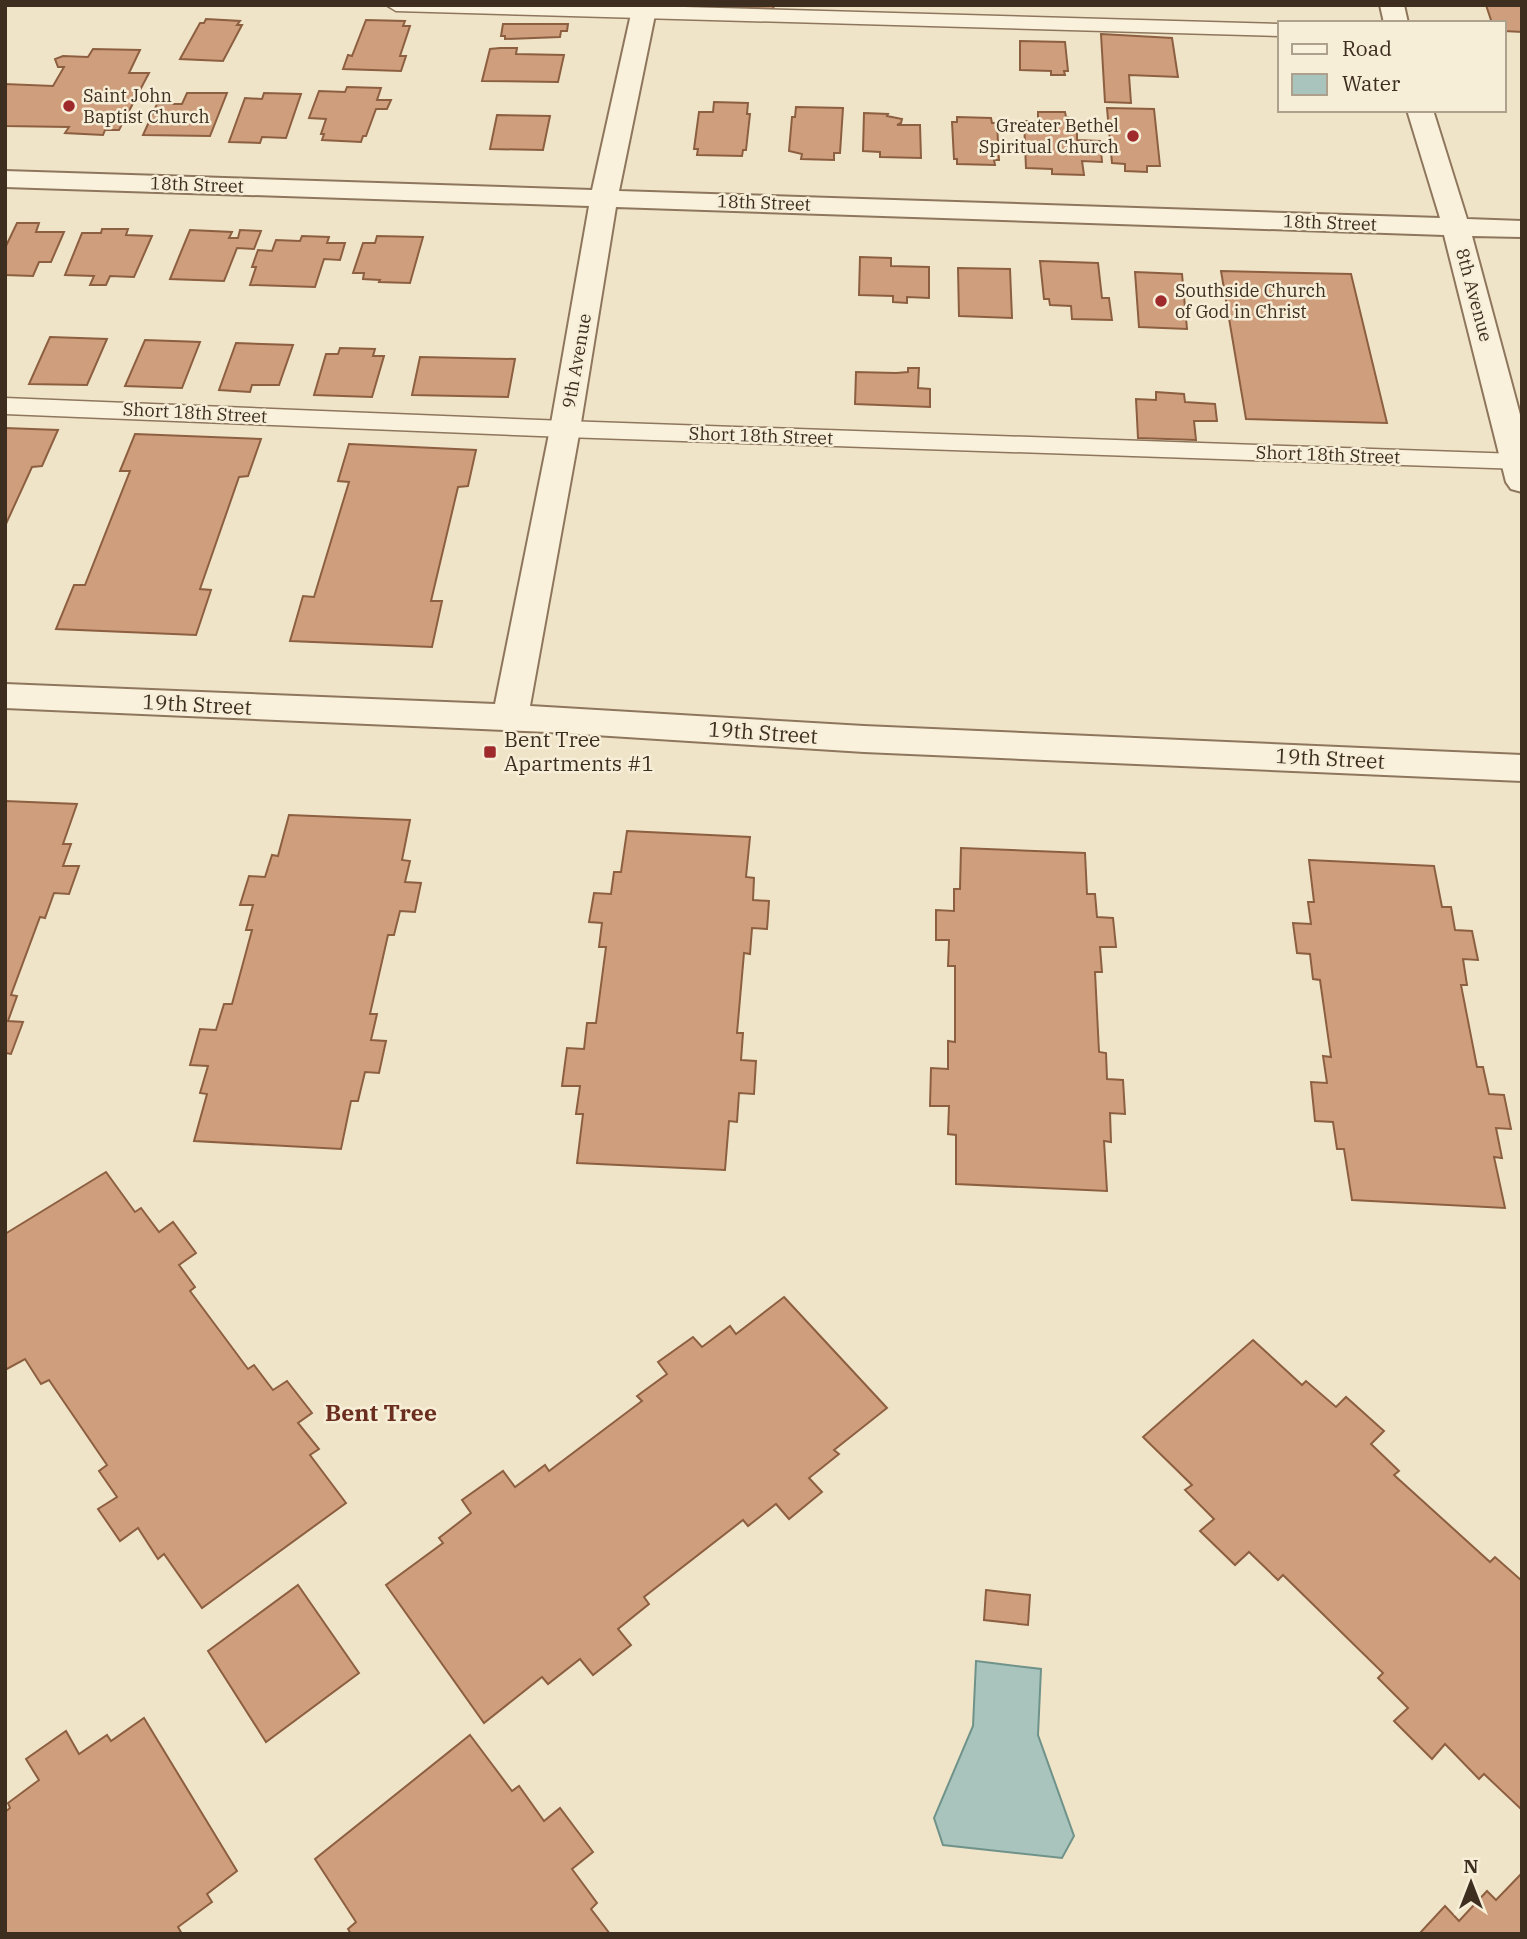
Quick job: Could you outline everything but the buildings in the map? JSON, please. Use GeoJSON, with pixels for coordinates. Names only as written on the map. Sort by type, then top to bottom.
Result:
{"type":"FeatureCollection","features":[{"type":"Feature","properties":{"kind":"street","name":"9th Avenue"},"geometry":{"type":"LineString","coordinates":[[510,718],[565,429],[604,198],[645,9]]}},
{"type":"Feature","properties":{"kind":"street","name":"8th Avenue"},"geometry":{"type":"LineString","coordinates":[[1421,112],[1456,227],[1520,472]]}},
{"type":"Feature","properties":{"kind":"street","name":"18th Street"},"geometry":{"type":"LineString","coordinates":[[5,179],[1522,229]]}},
{"type":"Feature","properties":{"kind":"street","name":"19th Street"},"geometry":{"type":"LineString","coordinates":[[5,696],[510,718],[863,739],[1522,768]]}},
{"type":"Feature","properties":{"kind":"lane"},"geometry":{"type":"LineString","coordinates":[[396,5],[645,9],[1278,30]]}},
{"type":"Feature","properties":{"kind":"lane","name":"Short 18th Street"},"geometry":{"type":"LineString","coordinates":[[5,406],[1520,472]]}},
{"type":"Feature","properties":{"kind":"water"},"geometry":{"type":"Polygon","coordinates":[[[976,1661],[1041,1669],[1038,1735],[1074,1836],[1062,1858],[943,1845],[934,1818],[973,1726],[976,1661]]]}},
{"type":"Feature","properties":{"kind":"place","name":"Saint John Baptist Church"},"geometry":{"type":"Point","coordinates":[69,106]}},
{"type":"Feature","properties":{"kind":"place","name":"Greater Bethel Spiritual Church"},"geometry":{"type":"Point","coordinates":[1133,136]}},
{"type":"Feature","properties":{"kind":"place","name":"Southside Church of God in Christ"},"geometry":{"type":"Point","coordinates":[1161,301]}},
{"type":"Feature","properties":{"kind":"place","name":"Bent Tree Apartments #1"},"geometry":{"type":"Point","coordinates":[490,752]}},
{"type":"Feature","properties":{"kind":"district","name":"Bent Tree"},"geometry":{"type":"Point","coordinates":[381,1413]}}]}
